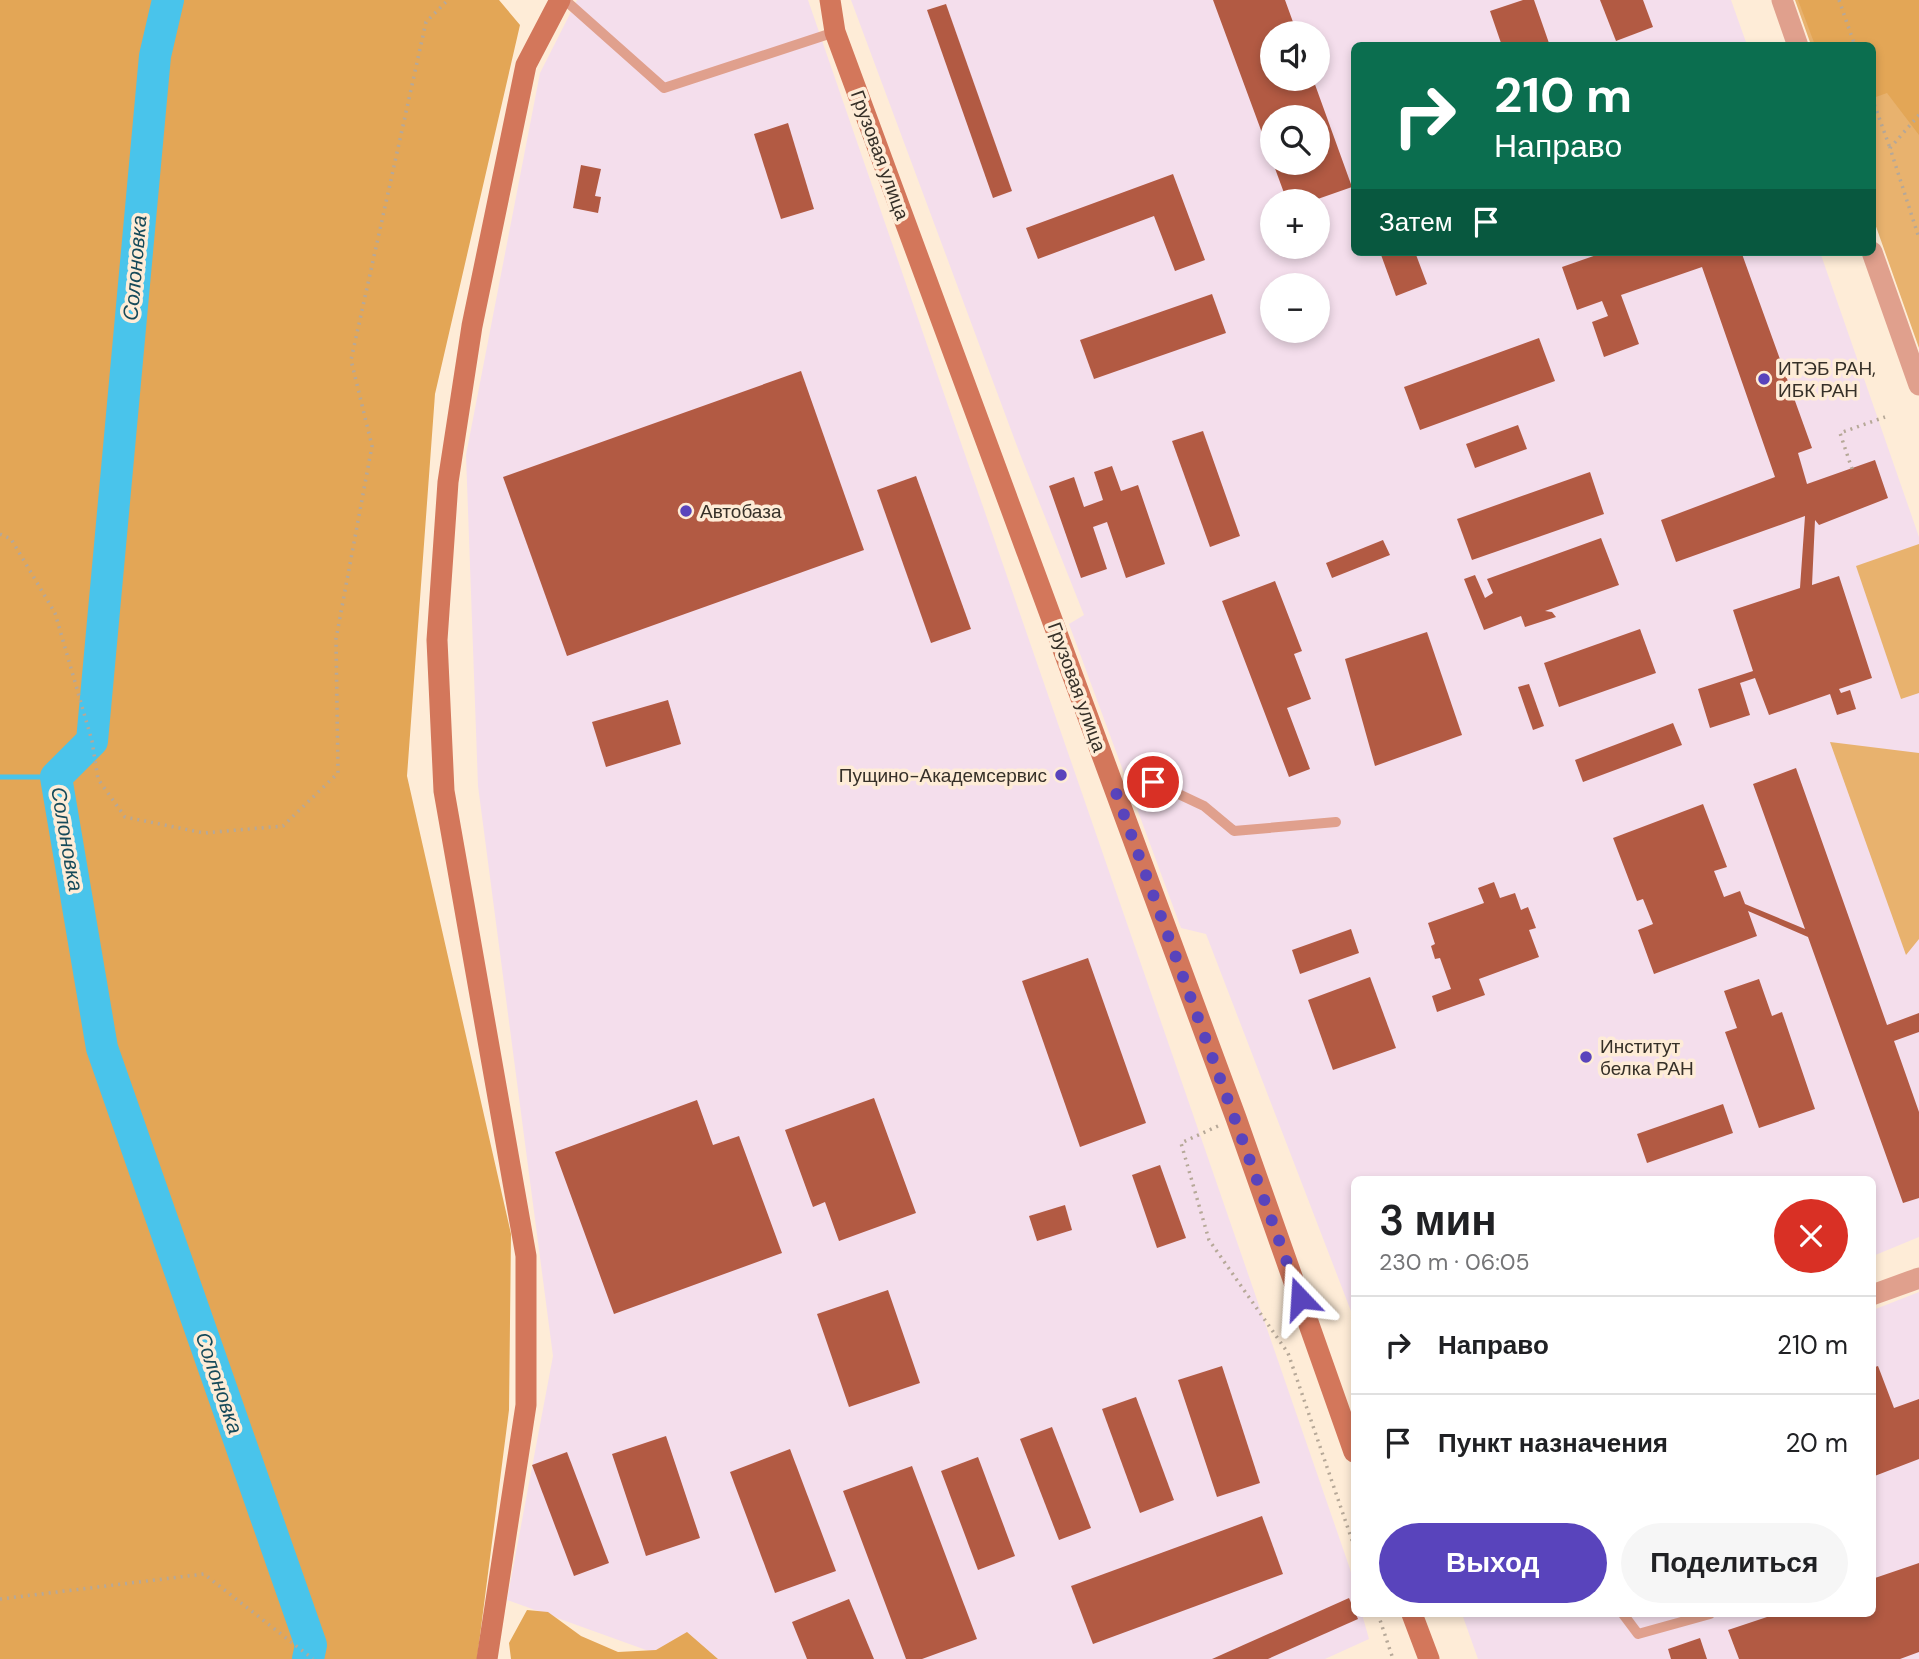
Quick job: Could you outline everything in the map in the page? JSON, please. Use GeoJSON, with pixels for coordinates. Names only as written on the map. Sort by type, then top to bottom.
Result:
{"type":"FeatureCollection","features":[{"type":"Feature","properties":{"kind":"street"},"geometry":{"type":"LineString","coordinates":[[486,1659],[526,1405],[526,1256],[444,791],[437,640],[448,482],[472,326],[526,65],[562,0]]}},
{"type":"Feature","properties":{"kind":"street","name":"Грузовая улица"},"geometry":{"type":"LineString","coordinates":[[830,0],[835,32],[1236,1118],[1351,1444]]}},
{"type":"Feature","properties":{"kind":"street"},"geometry":{"type":"LineString","coordinates":[[1782,0],[1797,42]]}},
{"type":"Feature","properties":{"kind":"street"},"geometry":{"type":"LineString","coordinates":[[1873,256],[1919,385]]}},
{"type":"Feature","properties":{"kind":"street"},"geometry":{"type":"LineString","coordinates":[[1876,1294],[1919,1278]]}},
{"type":"Feature","properties":{"kind":"street"},"geometry":{"type":"LineString","coordinates":[[1413,1617],[1429,1659]]}},
{"type":"Feature","properties":{"kind":"lane"},"geometry":{"type":"LineString","coordinates":[[562,0],[664,88],[835,32]]}},
{"type":"Feature","properties":{"kind":"lane"},"geometry":{"type":"LineString","coordinates":[[1115,790],[1153,782],[1204,806],[1234,831],[1336,822]]}},
{"type":"Feature","properties":{"kind":"lane"},"geometry":{"type":"LineString","coordinates":[[1625,1617],[1638,1634],[1699,1617]]}},
{"type":"Feature","properties":{"kind":"path"},"geometry":{"type":"LineString","coordinates":[[0,534],[11,539],[55,613],[92,741],[98,779],[125,817],[204,833],[283,826],[338,773],[336,639],[372,446],[351,360],[426,22],[448,0]]}},
{"type":"Feature","properties":{"kind":"path"},"geometry":{"type":"LineString","coordinates":[[1839,0],[1853,42]]}},
{"type":"Feature","properties":{"kind":"path"},"geometry":{"type":"LineString","coordinates":[[1876,109],[1919,238]]}},
{"type":"Feature","properties":{"kind":"path"},"geometry":{"type":"LineString","coordinates":[[1890,148],[1919,115]]}},
{"type":"Feature","properties":{"kind":"path"},"geometry":{"type":"LineString","coordinates":[[1852,468],[1840,433],[1885,417]]}},
{"type":"Feature","properties":{"kind":"path"},"geometry":{"type":"LineString","coordinates":[[1236,1118],[1181,1143],[1209,1240],[1288,1353],[1351,1537]]}},
{"type":"Feature","properties":{"kind":"path"},"geometry":{"type":"LineString","coordinates":[[0,1598],[204,1574],[313,1659]]}},
{"type":"Feature","properties":{"kind":"path"},"geometry":{"type":"LineString","coordinates":[[1379,1617],[1393,1659]]}},
{"type":"Feature","properties":{"kind":"shaded area"},"geometry":{"type":"Polygon","coordinates":[[[0,0],[499,0],[520,25],[435,394],[407,776],[511,1234],[509,1410],[477,1659],[0,1659],[0,0]]]}},
{"type":"Feature","properties":{"kind":"shaded area"},"geometry":{"type":"Polygon","coordinates":[[[577,0],[808,0],[1350,1569],[1351,1617],[1363,1617],[1369,1639],[1325,1659],[671,1659],[507,1600],[553,1356],[478,786],[466,455],[540,73],[577,0]]]}},
{"type":"Feature","properties":{"kind":"shaded area"},"geometry":{"type":"Polygon","coordinates":[[[851,0],[1731,0],[1746,42],[1351,42],[1351,256],[1821,256],[1919,537],[1919,1237],[1876,1255],[1876,1176],[1351,1176],[1351,1311],[1206,934],[1181,928],[1069,624],[1084,615],[1020,454],[851,0]]]}},
{"type":"Feature","properties":{"kind":"shaded area"},"geometry":{"type":"Polygon","coordinates":[[[1795,0],[1919,0],[1919,348],[1876,226],[1876,42],[1810,42],[1795,0]]]}},
{"type":"Feature","properties":{"kind":"shaded area"},"geometry":{"type":"Polygon","coordinates":[[[1798,0],[1919,0],[1919,135],[1887,93],[1876,97],[1876,42],[1814,42],[1798,0]]]}},
{"type":"Feature","properties":{"kind":"shaded area"},"geometry":{"type":"Polygon","coordinates":[[[1919,544],[1919,693],[1901,699],[1856,566],[1919,544]]]}},
{"type":"Feature","properties":{"kind":"shaded area"},"geometry":{"type":"Polygon","coordinates":[[[1830,742],[1919,753],[1919,939],[1906,955],[1830,742]]]}},
{"type":"Feature","properties":{"kind":"shaded area"},"geometry":{"type":"Polygon","coordinates":[[[1919,1292],[1919,1659],[1478,1659],[1463,1617],[1876,1617],[1876,1309],[1919,1292]]]}},
{"type":"Feature","properties":{"kind":"shaded area"},"geometry":{"type":"Polygon","coordinates":[[[527,1610],[548,1612],[581,1636],[618,1652],[656,1650],[687,1632],[718,1659],[511,1659],[509,1643],[527,1610]]]}},
{"type":"Feature","properties":{"kind":"building"},"geometry":{"type":"Polygon","coordinates":[[[1213,0],[1285,0],[1293,21],[1260,21],[1260,91],[1317,91],[1322,105],[1260,105],[1260,127],[1213,0]]]}},
{"type":"Feature","properties":{"kind":"building"},"geometry":{"type":"Polygon","coordinates":[[[1523,0],[1534,0],[1549,42],[1501,42],[1490,11],[1523,0]]]}},
{"type":"Feature","properties":{"kind":"building"},"geometry":{"type":"Polygon","coordinates":[[[1600,0],[1643,0],[1653,27],[1616,41],[1600,0]]]}},
{"type":"Feature","properties":{"kind":"building"},"geometry":{"type":"Polygon","coordinates":[[[946,4],[1012,191],[993,198],[927,10],[946,4]]]}},
{"type":"Feature","properties":{"kind":"building"},"geometry":{"type":"Polygon","coordinates":[[[788,123],[814,209],[781,219],[754,134],[788,123]]]}},
{"type":"Feature","properties":{"kind":"building"},"geometry":{"type":"Polygon","coordinates":[[[1330,126],[1351,187],[1330,195],[1330,189],[1283,189],[1277,175],[1330,175],[1330,126]]]}},
{"type":"Feature","properties":{"kind":"building"},"geometry":{"type":"Polygon","coordinates":[[[581,165],[601,169],[595,196],[601,197],[598,213],[573,208],[581,165]]]}},
{"type":"Feature","properties":{"kind":"building"},"geometry":{"type":"Polygon","coordinates":[[[1173,174],[1205,260],[1175,271],[1154,216],[1038,259],[1026,228],[1173,174]]]}},
{"type":"Feature","properties":{"kind":"building"},"geometry":{"type":"Polygon","coordinates":[[[1381,256],[1416,256],[1427,284],[1396,296],[1381,256]]]}},
{"type":"Feature","properties":{"kind":"building","name":"ИТЭБ РАН, ИБК РАН"},"geometry":{"type":"Polygon","coordinates":[[[1594,256],[1743,256],[1812,448],[1798,453],[1807,484],[1875,460],[1888,498],[1819,525],[1815,520],[1812,585],[1839,576],[1872,678],[1839,689],[1841,693],[1850,690],[1856,709],[1837,715],[1830,694],[1769,715],[1755,678],[1740,683],[1750,715],[1710,728],[1698,689],[1753,671],[1733,610],[1800,588],[1805,516],[1676,562],[1661,520],[1775,477],[1702,267],[1621,295],[1639,344],[1604,357],[1592,322],[1608,316],[1602,301],[1577,310],[1562,267],[1594,256]]]}},
{"type":"Feature","properties":{"kind":"building"},"geometry":{"type":"Polygon","coordinates":[[[1212,294],[1226,333],[1094,379],[1080,340],[1212,294]]]}},
{"type":"Feature","properties":{"kind":"building"},"geometry":{"type":"Polygon","coordinates":[[[1539,338],[1555,381],[1420,430],[1404,387],[1539,338]]]}},
{"type":"Feature","properties":{"kind":"building"},"geometry":{"type":"Polygon","coordinates":[[[801,371],[864,550],[567,656],[503,477],[801,371]]]}},
{"type":"Feature","properties":{"kind":"building"},"geometry":{"type":"Polygon","coordinates":[[[1518,425],[1527,449],[1475,468],[1466,444],[1518,425]]]}},
{"type":"Feature","properties":{"kind":"building"},"geometry":{"type":"Polygon","coordinates":[[[1203,431],[1240,536],[1210,547],[1172,441],[1203,431]]]}},
{"type":"Feature","properties":{"kind":"building"},"geometry":{"type":"Polygon","coordinates":[[[1112,466],[1121,491],[1138,485],[1165,564],[1126,578],[1107,522],[1093,527],[1107,569],[1081,578],[1049,486],[1074,477],[1084,507],[1103,500],[1094,472],[1112,466]]]}},
{"type":"Feature","properties":{"kind":"building"},"geometry":{"type":"Polygon","coordinates":[[[1590,472],[1604,514],[1472,560],[1457,519],[1590,472]]]}},
{"type":"Feature","properties":{"kind":"building"},"geometry":{"type":"Polygon","coordinates":[[[916,476],[971,629],[931,643],[877,490],[916,476]]]}},
{"type":"Feature","properties":{"kind":"building"},"geometry":{"type":"Polygon","coordinates":[[[1601,538],[1619,585],[1545,611],[1552,612],[1556,617],[1525,627],[1521,616],[1484,630],[1464,579],[1475,575],[1485,598],[1493,593],[1487,579],[1601,538]]]}},
{"type":"Feature","properties":{"kind":"building"},"geometry":{"type":"Polygon","coordinates":[[[1383,540],[1390,555],[1332,578],[1326,563],[1383,540]]]}},
{"type":"Feature","properties":{"kind":"building"},"geometry":{"type":"Polygon","coordinates":[[[1275,581],[1302,651],[1294,654],[1311,699],[1287,708],[1310,769],[1289,777],[1222,601],[1275,581]]]}},
{"type":"Feature","properties":{"kind":"building"},"geometry":{"type":"Polygon","coordinates":[[[1640,629],[1656,673],[1559,707],[1544,663],[1640,629]]]}},
{"type":"Feature","properties":{"kind":"building"},"geometry":{"type":"Polygon","coordinates":[[[1427,632],[1462,735],[1375,766],[1345,659],[1427,632]]]}},
{"type":"Feature","properties":{"kind":"building"},"geometry":{"type":"Polygon","coordinates":[[[1529,684],[1544,726],[1533,730],[1518,687],[1529,684]]]}},
{"type":"Feature","properties":{"kind":"building"},"geometry":{"type":"Polygon","coordinates":[[[668,700],[681,744],[606,767],[592,722],[668,700]]]}},
{"type":"Feature","properties":{"kind":"building"},"geometry":{"type":"Polygon","coordinates":[[[1673,723],[1682,745],[1583,782],[1575,760],[1673,723]]]}},
{"type":"Feature","properties":{"kind":"building"},"geometry":{"type":"Polygon","coordinates":[[[1796,768],[1887,1025],[1919,1013],[1919,1032],[1894,1041],[1919,1112],[1919,1198],[1903,1203],[1808,937],[1748,911],[1757,936],[1654,974],[1638,930],[1653,924],[1643,899],[1637,901],[1613,838],[1703,804],[1727,867],[1714,871],[1724,897],[1740,891],[1745,904],[1805,929],[1753,784],[1796,768]]]}},
{"type":"Feature","properties":{"kind":"building"},"geometry":{"type":"Polygon","coordinates":[[[1494,882],[1500,898],[1515,893],[1521,910],[1528,907],[1536,928],[1529,930],[1539,957],[1479,979],[1485,995],[1437,1012],[1432,996],[1451,989],[1440,958],[1435,959],[1431,946],[1435,944],[1428,923],[1484,903],[1478,888],[1494,882]]]}},
{"type":"Feature","properties":{"kind":"building"},"geometry":{"type":"Polygon","coordinates":[[[1351,929],[1359,953],[1300,974],[1292,950],[1351,929]]]}},
{"type":"Feature","properties":{"kind":"building"},"geometry":{"type":"Polygon","coordinates":[[[1088,958],[1146,1123],[1080,1147],[1022,981],[1088,958]]]}},
{"type":"Feature","properties":{"kind":"building"},"geometry":{"type":"Polygon","coordinates":[[[1370,977],[1396,1048],[1333,1070],[1308,1000],[1370,977]]]}},
{"type":"Feature","properties":{"kind":"building"},"geometry":{"type":"Polygon","coordinates":[[[1759,979],[1772,1016],[1782,1012],[1815,1109],[1759,1128],[1725,1032],[1737,1028],[1724,991],[1759,979]]]}},
{"type":"Feature","properties":{"kind":"building"},"geometry":{"type":"Polygon","coordinates":[[[874,1098],[916,1213],[839,1241],[825,1202],[813,1207],[785,1130],[874,1098]]]}},
{"type":"Feature","properties":{"kind":"building"},"geometry":{"type":"Polygon","coordinates":[[[697,1100],[713,1145],[739,1136],[782,1253],[614,1314],[555,1152],[697,1100]]]}},
{"type":"Feature","properties":{"kind":"building"},"geometry":{"type":"Polygon","coordinates":[[[1723,1104],[1733,1133],[1647,1163],[1637,1134],[1723,1104]]]}},
{"type":"Feature","properties":{"kind":"building"},"geometry":{"type":"Polygon","coordinates":[[[1160,1165],[1186,1238],[1157,1248],[1132,1175],[1160,1165]]]}},
{"type":"Feature","properties":{"kind":"building"},"geometry":{"type":"Polygon","coordinates":[[[1065,1205],[1072,1230],[1037,1241],[1029,1216],[1065,1205]]]}},
{"type":"Feature","properties":{"kind":"building"},"geometry":{"type":"Polygon","coordinates":[[[888,1290],[920,1383],[849,1407],[817,1314],[888,1290]]]}},
{"type":"Feature","properties":{"kind":"building"},"geometry":{"type":"Polygon","coordinates":[[[1222,1366],[1260,1483],[1217,1497],[1178,1380],[1222,1366]]]}},
{"type":"Feature","properties":{"kind":"building"},"geometry":{"type":"Polygon","coordinates":[[[1876,1367],[1894,1408],[1919,1399],[1919,1459],[1876,1475],[1876,1367]]]}},
{"type":"Feature","properties":{"kind":"building"},"geometry":{"type":"Polygon","coordinates":[[[1136,1397],[1174,1500],[1140,1513],[1102,1409],[1136,1397]]]}},
{"type":"Feature","properties":{"kind":"building"},"geometry":{"type":"Polygon","coordinates":[[[1052,1427],[1091,1528],[1059,1540],[1020,1439],[1052,1427]]]}},
{"type":"Feature","properties":{"kind":"building"},"geometry":{"type":"Polygon","coordinates":[[[666,1436],[700,1538],[646,1556],[612,1454],[666,1436]]]}},
{"type":"Feature","properties":{"kind":"building"},"geometry":{"type":"Polygon","coordinates":[[[790,1449],[836,1571],[775,1593],[730,1472],[790,1449]]]}},
{"type":"Feature","properties":{"kind":"building"},"geometry":{"type":"Polygon","coordinates":[[[567,1452],[609,1563],[574,1576],[532,1465],[567,1452]]]}},
{"type":"Feature","properties":{"kind":"building"},"geometry":{"type":"Polygon","coordinates":[[[978,1457],[1015,1556],[978,1570],[941,1471],[978,1457]]]}},
{"type":"Feature","properties":{"kind":"building"},"geometry":{"type":"Polygon","coordinates":[[[912,1466],[977,1639],[922,1659],[906,1659],[843,1491],[912,1466]]]}},
{"type":"Feature","properties":{"kind":"building"},"geometry":{"type":"Polygon","coordinates":[[[1262,1516],[1283,1574],[1093,1644],[1071,1586],[1262,1516]]]}},
{"type":"Feature","properties":{"kind":"building"},"geometry":{"type":"Polygon","coordinates":[[[1919,1563],[1919,1652],[1900,1659],[1739,1659],[1728,1630],[1767,1617],[1876,1617],[1876,1578],[1919,1563]]]}},
{"type":"Feature","properties":{"kind":"building"},"geometry":{"type":"Polygon","coordinates":[[[1349,1598],[1351,1617],[1358,1619],[1268,1659],[1212,1659],[1349,1598]]]}},
{"type":"Feature","properties":{"kind":"building"},"geometry":{"type":"Polygon","coordinates":[[[849,1599],[874,1659],[807,1659],[792,1622],[849,1599]]]}},
{"type":"Feature","properties":{"kind":"building"},"geometry":{"type":"Polygon","coordinates":[[[1700,1638],[1707,1659],[1671,1659],[1668,1649],[1700,1638]]]}},
{"type":"Feature","properties":{"kind":"waterway","name":"Солоновка"},"geometry":{"type":"LineString","coordinates":[[168,0],[155,56],[92,741],[56,777],[102,1048],[311,1645],[308,1659]]}},
{"type":"Feature","properties":{"kind":"waterway"},"geometry":{"type":"LineString","coordinates":[[0,777],[56,777]]}},
{"type":"Feature","properties":{"kind":"place","name":"ИТЭБ РАН, ИБК РАН"},"geometry":{"type":"Point","coordinates":[1764,379]}},
{"type":"Feature","properties":{"kind":"place","name":"Автобаза"},"geometry":{"type":"Point","coordinates":[686,511]}},
{"type":"Feature","properties":{"kind":"place","name":"Пущино-Академсервис"},"geometry":{"type":"Point","coordinates":[1061,775]}},
{"type":"Feature","properties":{"kind":"place","name":"Институт белка РАН"},"geometry":{"type":"Point","coordinates":[1586,1057]}},
{"type":"Feature","properties":{"kind":"route"},"geometry":{"type":"LineString","coordinates":[[1153,782],[1115,790],[1300,1298]]}}]}
